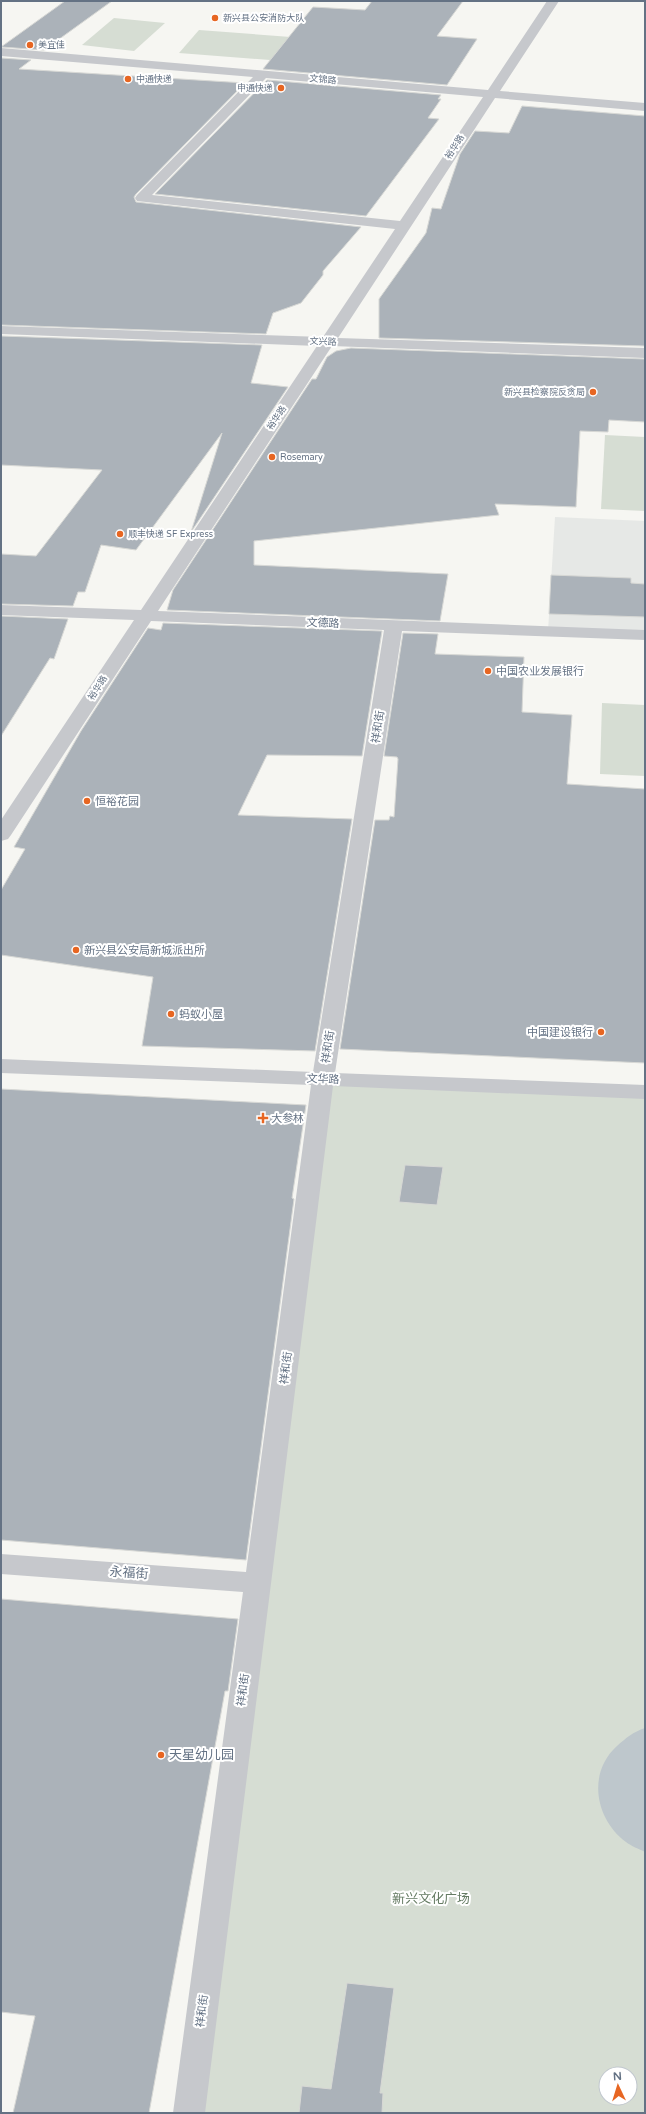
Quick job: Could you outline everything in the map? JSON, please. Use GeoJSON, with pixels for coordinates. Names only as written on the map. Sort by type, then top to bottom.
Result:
{"type":"FeatureCollection","features":[{"type":"Feature","properties":{"kind":"street","name":"裕华路"},"geometry":{"type":"LineString","coordinates":[[1,834],[553,1]]}},
{"type":"Feature","properties":{"kind":"street","name":"文锦路"},"geometry":{"type":"LineString","coordinates":[[1,52],[490,95],[645,107]]}},
{"type":"Feature","properties":{"kind":"street"},"geometry":{"type":"LineString","coordinates":[[262,75],[142,198],[404,226]]}},
{"type":"Feature","properties":{"kind":"street","name":"文兴路"},"geometry":{"type":"LineString","coordinates":[[1,330],[645,353]]}},
{"type":"Feature","properties":{"kind":"street","name":"文德路"},"geometry":{"type":"LineString","coordinates":[[1,610],[645,635]]}},
{"type":"Feature","properties":{"kind":"street","name":"祥和街"},"geometry":{"type":"LineString","coordinates":[[189,2113],[323,1079],[394,625]]}},
{"type":"Feature","properties":{"kind":"street","name":"文华路"},"geometry":{"type":"LineString","coordinates":[[1,1066],[645,1092]]}},
{"type":"Feature","properties":{"kind":"street","name":"永福街"},"geometry":{"type":"LineString","coordinates":[[1,1564],[258,1583]]}},
{"type":"Feature","properties":{"kind":"shaded area"},"geometry":{"type":"Polygon","coordinates":[[[555,517],[645,521],[645,635],[548,631],[555,517]]]}},
{"type":"Feature","properties":{"kind":"shaded area"},"geometry":{"type":"Polygon","coordinates":[[[645,1728],[645,1852],[626,1842],[615,1832],[607,1821],[599,1796],[598,1782],[601,1769],[617,1746],[637,1731],[645,1728]]]}},
{"type":"Feature","properties":{"kind":"green space"},"geometry":{"type":"Polygon","coordinates":[[[114,18],[165,23],[134,51],[82,45],[114,18]]]}},
{"type":"Feature","properties":{"kind":"green space"},"geometry":{"type":"Polygon","coordinates":[[[199,30],[304,38],[322,64],[179,53],[199,30]]]}},
{"type":"Feature","properties":{"kind":"green space"},"geometry":{"type":"Polygon","coordinates":[[[605,435],[645,437],[645,511],[601,509],[605,435]]]}},
{"type":"Feature","properties":{"kind":"green space"},"geometry":{"type":"Polygon","coordinates":[[[602,703],[645,705],[645,776],[600,774],[602,703]]]}},
{"type":"Feature","properties":{"kind":"green space","name":"新兴文化广场"},"geometry":{"type":"Polygon","coordinates":[[[323,1079],[645,1092],[645,2113],[189,2113],[323,1079]]]}},
{"type":"Feature","properties":{"kind":"building"},"geometry":{"type":"Polygon","coordinates":[[[65,1],[112,1],[44,50],[1,47],[65,1]]]}},
{"type":"Feature","properties":{"kind":"building"},"geometry":{"type":"Polygon","coordinates":[[[372,1],[463,1],[437,36],[477,39],[447,85],[263,69],[313,7],[365,10],[372,1]]]}},
{"type":"Feature","properties":{"kind":"building"},"geometry":{"type":"Polygon","coordinates":[[[1,58],[31,60],[19,69],[245,83],[136,194],[134,197],[136,202],[361,227],[323,271],[323,275],[301,303],[273,313],[266,334],[1,325],[1,58]]]}},
{"type":"Feature","properties":{"kind":"building"},"geometry":{"type":"Polygon","coordinates":[[[267,80],[441,95],[438,99],[441,99],[428,118],[439,119],[366,216],[155,194],[267,80]]]}},
{"type":"Feature","properties":{"kind":"building"},"geometry":{"type":"Polygon","coordinates":[[[522,106],[645,116],[645,346],[379,338],[379,299],[426,233],[432,208],[441,209],[460,154],[475,131],[509,133],[522,106]]]}},
{"type":"Feature","properties":{"kind":"building"},"geometry":{"type":"Polygon","coordinates":[[[1,336],[262,345],[251,383],[288,387],[191,532],[222,433],[136,550],[101,545],[85,592],[78,592],[73,606],[1,604],[1,554],[36,556],[102,470],[1,465],[1,336]]]}},
{"type":"Feature","properties":{"kind":"building"},"geometry":{"type":"Polygon","coordinates":[[[351,348],[645,359],[645,422],[609,420],[608,432],[580,431],[576,507],[495,504],[499,515],[254,541],[254,565],[448,574],[440,621],[167,610],[173,590],[312,379],[316,379],[327,357],[336,351],[351,348]]]}},
{"type":"Feature","properties":{"kind":"building"},"geometry":{"type":"Polygon","coordinates":[[[551,575],[631,578],[631,583],[645,584],[645,617],[549,614],[551,575]]]}},
{"type":"Feature","properties":{"kind":"building"},"geometry":{"type":"Polygon","coordinates":[[[1,616],[68,619],[54,659],[50,658],[1,736],[1,616]]]}},
{"type":"Feature","properties":{"kind":"building"},"geometry":{"type":"Polygon","coordinates":[[[163,623],[382,631],[362,756],[267,755],[238,815],[352,819],[315,1051],[142,1046],[153,977],[1,955],[1,890],[25,849],[14,847],[81,731],[148,628],[161,630],[163,623]]]}},
{"type":"Feature","properties":{"kind":"building"},"geometry":{"type":"Polygon","coordinates":[[[403,633],[438,634],[435,654],[524,657],[522,712],[572,715],[567,784],[645,789],[645,1063],[340,1049],[375,820],[389,820],[390,816],[394,817],[398,759],[397,757],[384,756],[403,633]]]}},
{"type":"Feature","properties":{"kind":"building"},"geometry":{"type":"Polygon","coordinates":[[[1,1089],[306,1105],[292,1198],[294,1199],[246,1560],[1,1540],[1,1089]]]}},
{"type":"Feature","properties":{"kind":"building"},"geometry":{"type":"Polygon","coordinates":[[[405,1165],[443,1167],[437,1205],[399,1202],[405,1165]]]}},
{"type":"Feature","properties":{"kind":"building"},"geometry":{"type":"Polygon","coordinates":[[[1,1599],[238,1619],[228,1691],[225,1691],[149,2113],[13,2113],[35,2016],[1,2012],[1,1599]]]}},
{"type":"Feature","properties":{"kind":"building"},"geometry":{"type":"Polygon","coordinates":[[[347,1983],[394,1988],[380,2093],[383,2093],[382,2113],[299,2113],[302,2086],[331,2089],[347,1983]]]}},
{"type":"Feature","properties":{"kind":"place","name":"新兴县公安消防大队"},"geometry":{"type":"Point","coordinates":[215,18]}},
{"type":"Feature","properties":{"kind":"place","name":"美宜佳"},"geometry":{"type":"Point","coordinates":[30,45]}},
{"type":"Feature","properties":{"kind":"place","name":"中通快递"},"geometry":{"type":"Point","coordinates":[128,79]}},
{"type":"Feature","properties":{"kind":"place","name":"申通快递"},"geometry":{"type":"Point","coordinates":[281,88]}},
{"type":"Feature","properties":{"kind":"place","name":"新兴县检察院反贪局"},"geometry":{"type":"Point","coordinates":[593,392]}},
{"type":"Feature","properties":{"kind":"place","name":"Rosemary"},"geometry":{"type":"Point","coordinates":[272,457]}},
{"type":"Feature","properties":{"kind":"place","name":"顺丰快递 SF Express"},"geometry":{"type":"Point","coordinates":[120,534]}},
{"type":"Feature","properties":{"kind":"place","name":"中国农业发展银行"},"geometry":{"type":"Point","coordinates":[488,671]}},
{"type":"Feature","properties":{"kind":"place","name":"恒裕花园"},"geometry":{"type":"Point","coordinates":[87,801]}},
{"type":"Feature","properties":{"kind":"place","name":"新兴县公安局新城派出所"},"geometry":{"type":"Point","coordinates":[76,950]}},
{"type":"Feature","properties":{"kind":"place","name":"蚂蚁小屋"},"geometry":{"type":"Point","coordinates":[171,1014]}},
{"type":"Feature","properties":{"kind":"place","name":"中国建设银行"},"geometry":{"type":"Point","coordinates":[601,1032]}},
{"type":"Feature","properties":{"kind":"place","name":"大参林"},"geometry":{"type":"Point","coordinates":[263,1118]}},
{"type":"Feature","properties":{"kind":"place","name":"天星幼儿园"},"geometry":{"type":"Point","coordinates":[161,1755]}}]}
